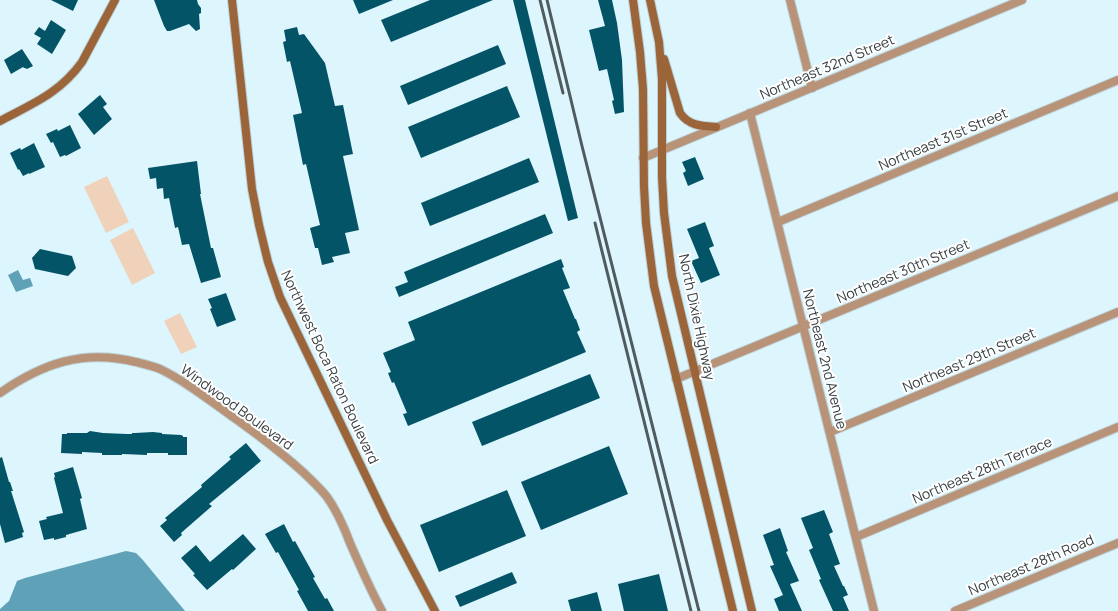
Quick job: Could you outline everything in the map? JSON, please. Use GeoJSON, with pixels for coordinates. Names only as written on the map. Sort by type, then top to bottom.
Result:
{"type":"FeatureCollection","features":[{"type":"Feature","properties":{"kind":"main road"},"geometry":{"type":"LineString","coordinates":[[0,121],[48,96],[63,84],[82,62],[115,0]]}},
{"type":"Feature","properties":{"kind":"main road","name":"Northwest Boca Raton Boulevard"},"geometry":{"type":"LineString","coordinates":[[232,0],[252,189],[259,225],[280,297],[383,513],[434,611]]}},
{"type":"Feature","properties":{"kind":"main road"},"geometry":{"type":"LineString","coordinates":[[633,0],[643,89],[643,158],[646,223],[654,286],[733,611]]}},
{"type":"Feature","properties":{"kind":"main road","name":"North Dixie Highway"},"geometry":{"type":"LineString","coordinates":[[650,0],[659,42],[662,79],[661,150],[664,213],[672,276],[752,611]]}},
{"type":"Feature","properties":{"kind":"main road"},"geometry":{"type":"LineString","coordinates":[[659,42],[680,113],[690,122],[700,126],[716,128]]}},
{"type":"Feature","properties":{"kind":"street"},"geometry":{"type":"LineString","coordinates":[[790,0],[812,88]]}},
{"type":"Feature","properties":{"kind":"street","name":"Northeast 32nd Street"},"geometry":{"type":"LineString","coordinates":[[643,158],[1022,0]]}},
{"type":"Feature","properties":{"kind":"street","name":"Northeast 31st Street"},"geometry":{"type":"LineString","coordinates":[[778,222],[1118,80]]}},
{"type":"Feature","properties":{"kind":"street","name":"Northeast 2nd Avenue"},"geometry":{"type":"LineString","coordinates":[[750,113],[874,611]]}},
{"type":"Feature","properties":{"kind":"street","name":"Northeast 30th Street"},"geometry":{"type":"LineString","coordinates":[[676,379],[1118,196]]}},
{"type":"Feature","properties":{"kind":"street","name":"Northeast 29th Street"},"geometry":{"type":"LineString","coordinates":[[830,432],[1118,312]]}},
{"type":"Feature","properties":{"kind":"street","name":"Windwood Boulevard"},"geometry":{"type":"LineString","coordinates":[[0,393],[24,377],[40,369],[56,363],[92,357],[127,360],[158,368],[185,383],[250,429],[289,459],[327,497],[338,515],[371,590],[382,611]]}},
{"type":"Feature","properties":{"kind":"street","name":"Northeast 28th Terrace"},"geometry":{"type":"LineString","coordinates":[[856,536],[1118,427]]}},
{"type":"Feature","properties":{"kind":"street","name":"Northeast 28th Road"},"geometry":{"type":"LineString","coordinates":[[955,611],[1118,543]]}},
{"type":"Feature","properties":{"kind":"shaded area"},"geometry":{"type":"Polygon","coordinates":[[[107,176],[129,222],[106,233],[84,187],[107,176]]]}},
{"type":"Feature","properties":{"kind":"shaded area"},"geometry":{"type":"Polygon","coordinates":[[[133,228],[155,273],[132,285],[110,240],[133,228]]]}},
{"type":"Feature","properties":{"kind":"shaded area"},"geometry":{"type":"Polygon","coordinates":[[[180,313],[197,347],[181,354],[164,321],[180,313]]]}},
{"type":"Feature","properties":{"kind":"water"},"geometry":{"type":"Polygon","coordinates":[[[18,270],[23,280],[30,278],[33,286],[16,292],[8,275],[18,270]]]}},
{"type":"Feature","properties":{"kind":"water"},"geometry":{"type":"Polygon","coordinates":[[[126,551],[136,553],[142,559],[185,611],[0,611],[0,609],[9,601],[17,581],[126,551]]]}},
{"type":"Feature","properties":{"kind":"building"},"geometry":{"type":"Polygon","coordinates":[[[51,0],[78,0],[73,11],[51,0]]]}},
{"type":"Feature","properties":{"kind":"building"},"geometry":{"type":"Polygon","coordinates":[[[154,0],[197,0],[201,8],[201,13],[199,14],[200,29],[196,31],[189,24],[167,31],[154,0]]]}},
{"type":"Feature","properties":{"kind":"building"},"geometry":{"type":"Polygon","coordinates":[[[353,0],[393,0],[359,14],[353,0]]]}},
{"type":"Feature","properties":{"kind":"building"},"geometry":{"type":"Polygon","coordinates":[[[430,0],[493,0],[391,42],[381,20],[430,0]]]}},
{"type":"Feature","properties":{"kind":"building"},"geometry":{"type":"Polygon","coordinates":[[[513,0],[525,0],[578,218],[568,221],[513,0]]]}},
{"type":"Feature","properties":{"kind":"building"},"geometry":{"type":"Polygon","coordinates":[[[598,0],[612,0],[617,23],[622,60],[624,112],[615,114],[612,101],[614,100],[607,69],[599,71],[589,30],[605,26],[598,0]]]}},
{"type":"Feature","properties":{"kind":"building"},"geometry":{"type":"Polygon","coordinates":[[[51,20],[66,30],[52,54],[37,44],[41,38],[34,34],[39,27],[45,31],[51,20]]]}},
{"type":"Feature","properties":{"kind":"building"},"geometry":{"type":"Polygon","coordinates":[[[297,27],[299,35],[304,34],[325,63],[335,106],[343,105],[353,154],[343,156],[359,230],[345,233],[350,253],[332,257],[334,262],[322,265],[318,248],[315,248],[310,228],[320,225],[306,164],[303,165],[293,115],[302,113],[290,61],[287,62],[283,42],[286,41],[284,30],[297,27]]]}},
{"type":"Feature","properties":{"kind":"building"},"geometry":{"type":"Polygon","coordinates":[[[498,45],[506,64],[408,105],[400,86],[498,45]]]}},
{"type":"Feature","properties":{"kind":"building"},"geometry":{"type":"Polygon","coordinates":[[[22,49],[33,66],[27,69],[23,67],[11,74],[4,60],[22,49]]]}},
{"type":"Feature","properties":{"kind":"building"},"geometry":{"type":"Polygon","coordinates":[[[507,86],[520,117],[421,158],[408,127],[507,86]]]}},
{"type":"Feature","properties":{"kind":"building"},"geometry":{"type":"Polygon","coordinates":[[[100,95],[107,104],[103,107],[112,119],[94,135],[78,114],[100,95]]]}},
{"type":"Feature","properties":{"kind":"building"},"geometry":{"type":"Polygon","coordinates":[[[70,125],[81,148],[66,156],[60,157],[53,142],[51,143],[46,134],[57,129],[58,131],[70,125]]]}},
{"type":"Feature","properties":{"kind":"building"},"geometry":{"type":"Polygon","coordinates":[[[34,143],[45,167],[23,176],[19,169],[18,170],[10,153],[20,148],[21,150],[34,143]]]}},
{"type":"Feature","properties":{"kind":"building"},"geometry":{"type":"Polygon","coordinates":[[[695,157],[704,179],[688,186],[683,173],[686,171],[682,162],[695,157]]]}},
{"type":"Feature","properties":{"kind":"building"},"geometry":{"type":"Polygon","coordinates":[[[529,158],[539,182],[430,226],[421,203],[529,158]]]}},
{"type":"Feature","properties":{"kind":"building"},"geometry":{"type":"Polygon","coordinates":[[[197,161],[200,194],[211,248],[213,248],[221,277],[201,283],[189,244],[182,245],[178,227],[175,228],[169,198],[164,199],[163,188],[157,189],[156,178],[150,179],[148,168],[197,161]]]}},
{"type":"Feature","properties":{"kind":"building"},"geometry":{"type":"Polygon","coordinates":[[[545,214],[553,233],[399,297],[395,287],[408,282],[404,272],[545,214]]]}},
{"type":"Feature","properties":{"kind":"building"},"geometry":{"type":"Polygon","coordinates":[[[705,222],[714,246],[709,248],[720,275],[701,283],[691,261],[699,258],[687,229],[705,222]]]}},
{"type":"Feature","properties":{"kind":"building"},"geometry":{"type":"Polygon","coordinates":[[[40,249],[72,256],[76,268],[68,276],[35,269],[32,258],[40,249]]]}},
{"type":"Feature","properties":{"kind":"building"},"geometry":{"type":"Polygon","coordinates":[[[561,259],[564,267],[562,268],[570,288],[563,290],[576,319],[580,330],[577,332],[586,352],[408,426],[403,414],[407,413],[394,382],[392,383],[388,373],[391,372],[383,353],[415,340],[408,322],[561,259]]]}},
{"type":"Feature","properties":{"kind":"building"},"geometry":{"type":"Polygon","coordinates":[[[226,293],[236,320],[217,327],[208,299],[226,293]]]}},
{"type":"Feature","properties":{"kind":"building"},"geometry":{"type":"Polygon","coordinates":[[[590,374],[600,398],[482,446],[472,422],[590,374]]]}},
{"type":"Feature","properties":{"kind":"building"},"geometry":{"type":"Polygon","coordinates":[[[90,431],[127,434],[153,432],[181,435],[183,437],[187,437],[187,455],[168,455],[168,453],[147,453],[147,455],[102,455],[102,453],[82,452],[82,454],[61,453],[62,434],[87,433],[90,431]]]}},
{"type":"Feature","properties":{"kind":"building"},"geometry":{"type":"Polygon","coordinates":[[[246,443],[261,461],[209,504],[212,506],[181,533],[182,535],[174,542],[160,526],[167,520],[165,518],[202,487],[201,485],[231,459],[229,457],[246,443]]]}},
{"type":"Feature","properties":{"kind":"building"},"geometry":{"type":"Polygon","coordinates":[[[609,446],[628,494],[541,530],[521,482],[609,446]]]}},
{"type":"Feature","properties":{"kind":"building"},"geometry":{"type":"Polygon","coordinates":[[[2,457],[24,532],[22,533],[23,537],[5,543],[0,524],[0,458],[2,457]]]}},
{"type":"Feature","properties":{"kind":"building"},"geometry":{"type":"Polygon","coordinates":[[[73,467],[82,498],[80,499],[87,529],[66,535],[66,537],[54,540],[54,538],[44,540],[39,521],[47,519],[46,517],[63,513],[54,473],[73,467]]]}},
{"type":"Feature","properties":{"kind":"building"},"geometry":{"type":"Polygon","coordinates":[[[507,490],[526,536],[439,572],[420,525],[507,490]]]}},
{"type":"Feature","properties":{"kind":"building"},"geometry":{"type":"Polygon","coordinates":[[[824,510],[833,532],[829,534],[840,564],[834,566],[848,595],[843,597],[849,611],[833,611],[819,580],[821,579],[809,550],[813,548],[801,518],[824,510]]]}},
{"type":"Feature","properties":{"kind":"building"},"geometry":{"type":"Polygon","coordinates":[[[284,524],[293,542],[295,541],[315,577],[313,578],[325,599],[327,598],[334,611],[308,611],[297,591],[299,590],[278,552],[276,553],[265,534],[284,524]]]}},
{"type":"Feature","properties":{"kind":"building"},"geometry":{"type":"Polygon","coordinates":[[[780,528],[788,551],[786,552],[799,581],[790,584],[802,611],[779,611],[774,599],[783,595],[770,566],[774,565],[763,535],[780,528]]]}},
{"type":"Feature","properties":{"kind":"building"},"geometry":{"type":"Polygon","coordinates":[[[243,534],[256,549],[233,570],[232,569],[207,590],[193,575],[195,574],[181,558],[196,545],[210,562],[243,534]]]}},
{"type":"Feature","properties":{"kind":"building"},"geometry":{"type":"Polygon","coordinates":[[[512,572],[517,583],[460,607],[455,596],[512,572]]]}},
{"type":"Feature","properties":{"kind":"building"},"geometry":{"type":"Polygon","coordinates":[[[659,574],[668,611],[624,611],[618,584],[659,574]]]}},
{"type":"Feature","properties":{"kind":"building"},"geometry":{"type":"Polygon","coordinates":[[[597,592],[602,611],[571,611],[568,600],[597,592]]]}},
{"type":"Feature","properties":{"kind":"railway"},"geometry":{"type":"LineString","coordinates":[[540,0],[563,93]]}},
{"type":"Feature","properties":{"kind":"railway"},"geometry":{"type":"LineString","coordinates":[[547,0],[582,146],[699,611]]}},
{"type":"Feature","properties":{"kind":"railway"},"geometry":{"type":"LineString","coordinates":[[595,223],[691,611]]}}]}
